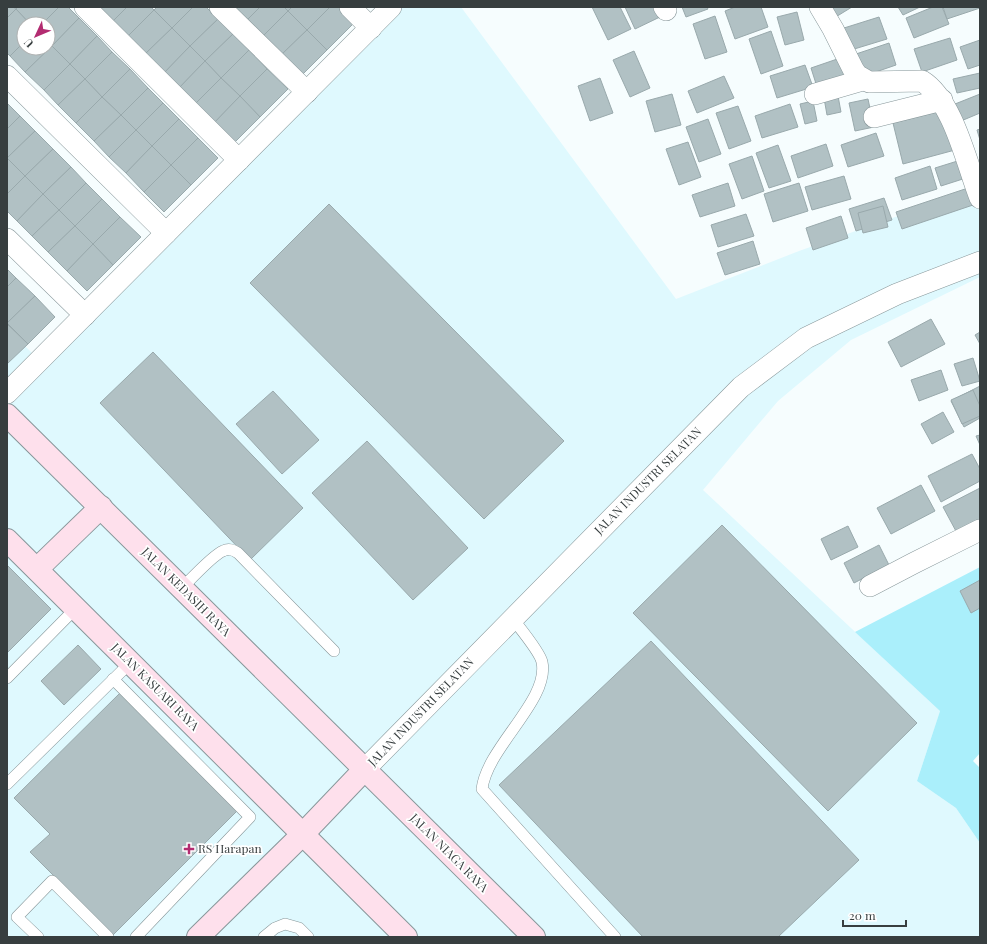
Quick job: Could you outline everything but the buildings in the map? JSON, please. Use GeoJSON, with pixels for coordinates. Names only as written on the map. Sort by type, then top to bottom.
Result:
{"type":"FeatureCollection","features":[{"type":"Feature","properties":{"kind":"main road","name":"JALAN KEDASIH RAYA"},"geometry":{"type":"LineString","coordinates":[[7,415],[365,769]]}},
{"type":"Feature","properties":{"kind":"main road"},"geometry":{"type":"LineString","coordinates":[[37,569],[101,507]]}},
{"type":"Feature","properties":{"kind":"main road","name":"JALAN KASUARI RAYA"},"geometry":{"type":"LineString","coordinates":[[7,540],[302,835]]}},
{"type":"Feature","properties":{"kind":"main road"},"geometry":{"type":"LineString","coordinates":[[198,937],[302,835],[365,769]]}},
{"type":"Feature","properties":{"kind":"main road","name":"JALAN NIAGA RAYA"},"geometry":{"type":"LineString","coordinates":[[365,769],[534,937]]}},
{"type":"Feature","properties":{"kind":"main road"},"geometry":{"type":"LineString","coordinates":[[302,835],[406,937]]}},
{"type":"Feature","properties":{"kind":"street"},"geometry":{"type":"LineString","coordinates":[[85,7],[239,160]]}},
{"type":"Feature","properties":{"kind":"street"},"geometry":{"type":"LineString","coordinates":[[220,7],[307,92]]}},
{"type":"Feature","properties":{"kind":"street"},"geometry":{"type":"LineString","coordinates":[[350,7],[371,28]]}},
{"type":"Feature","properties":{"kind":"street"},"geometry":{"type":"LineString","coordinates":[[7,393],[391,7]]}},
{"type":"Feature","properties":{"kind":"street"},"geometry":{"type":"LineString","coordinates":[[820,7],[853,69],[863,80],[869,82],[922,80],[942,100],[960,139],[980,198]]}},
{"type":"Feature","properties":{"kind":"street"},"geometry":{"type":"LineString","coordinates":[[7,76],[166,234]]}},
{"type":"Feature","properties":{"kind":"street"},"geometry":{"type":"LineString","coordinates":[[815,94],[863,80]]}},
{"type":"Feature","properties":{"kind":"street"},"geometry":{"type":"LineString","coordinates":[[874,117],[942,100]]}},
{"type":"Feature","properties":{"kind":"street"},"geometry":{"type":"LineString","coordinates":[[7,239],[85,315]]}},
{"type":"Feature","properties":{"kind":"street","name":"JALAN INDUSTRI SELATAN"},"geometry":{"type":"LineString","coordinates":[[365,769],[741,387],[806,338],[897,294],[980,262]]}},
{"type":"Feature","properties":{"kind":"street"},"geometry":{"type":"LineString","coordinates":[[870,586],[980,530]]}},
{"type":"Feature","properties":{"kind":"lane"},"geometry":{"type":"LineString","coordinates":[[182,588],[217,555],[224,550],[231,549],[238,553],[334,651]]}},
{"type":"Feature","properties":{"kind":"lane"},"geometry":{"type":"LineString","coordinates":[[7,678],[76,608]]}},
{"type":"Feature","properties":{"kind":"lane"},"geometry":{"type":"LineString","coordinates":[[513,619],[542,661],[542,680],[535,697],[497,752],[483,778],[482,789],[615,937]]}},
{"type":"Feature","properties":{"kind":"lane"},"geometry":{"type":"LineString","coordinates":[[7,784],[130,663]]}},
{"type":"Feature","properties":{"kind":"lane"},"geometry":{"type":"LineString","coordinates":[[114,680],[250,817],[136,937]]}},
{"type":"Feature","properties":{"kind":"lane"},"geometry":{"type":"LineString","coordinates":[[38,937],[17,917],[52,881],[108,937]]}},
{"type":"Feature","properties":{"kind":"lane"},"geometry":{"type":"LineString","coordinates":[[264,937],[275,928],[285,924],[298,928],[308,937]]}},
{"type":"Feature","properties":{"kind":"shaded area"},"geometry":{"type":"Polygon","coordinates":[[[394,7],[461,7],[676,299],[799,251],[980,187],[980,277],[851,340],[778,401],[703,490],[940,711],[917,781],[956,808],[980,843],[980,937],[7,937],[7,328],[46,367],[394,7]]]}},
{"type":"Feature","properties":{"kind":"shaded area"},"geometry":{"type":"Polygon","coordinates":[[[980,567],[980,753],[973,761],[980,768],[980,843],[956,808],[917,781],[940,711],[855,632],[980,567]]]}},
{"type":"Feature","properties":{"kind":"place","name":"RS Harapan"},"geometry":{"type":"Point","coordinates":[189,849]}}]}
